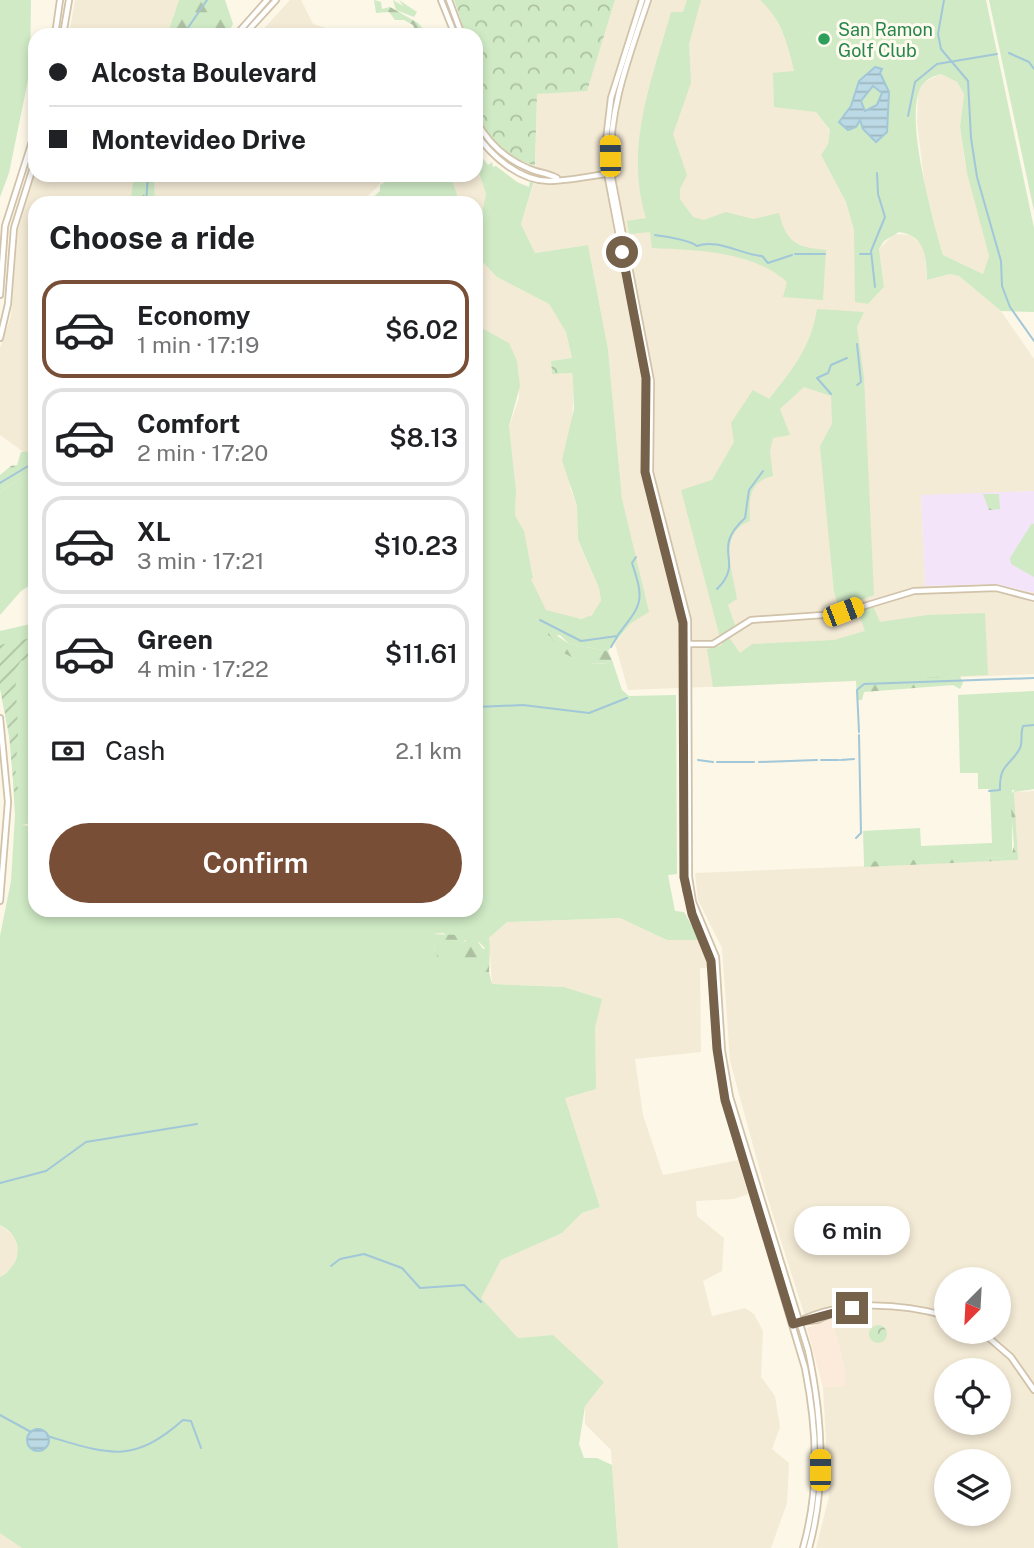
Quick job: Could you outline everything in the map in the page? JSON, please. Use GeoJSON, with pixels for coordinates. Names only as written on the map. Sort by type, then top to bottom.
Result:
{"type":"FeatureCollection","features":[{"type":"Feature","properties":{"kind":"main road"},"geometry":{"type":"LineString","coordinates":[[56,28],[60,0]]}},
{"type":"Feature","properties":{"kind":"main road"},"geometry":{"type":"LineString","coordinates":[[64,28],[69,0]]}},
{"type":"Feature","properties":{"kind":"main road"},"geometry":{"type":"LineString","coordinates":[[242,28],[267,0]]}},
{"type":"Feature","properties":{"kind":"main road"},"geometry":{"type":"LineString","coordinates":[[250,28],[276,0]]}},
{"type":"Feature","properties":{"kind":"main road"},"geometry":{"type":"LineString","coordinates":[[441,0],[452,28]]}},
{"type":"Feature","properties":{"kind":"main road"},"geometry":{"type":"LineString","coordinates":[[449,0],[459,28]]}},
{"type":"Feature","properties":{"kind":"main road"},"geometry":{"type":"LineString","coordinates":[[642,0],[608,111],[604,157],[611,173],[651,381],[650,472],[688,620],[689,877],[693,902],[713,947],[722,1051],[730,1097],[799,1322],[817,1391],[820,1454],[818,1512],[809,1548]]}},
{"type":"Feature","properties":{"kind":"main road"},"geometry":{"type":"LineString","coordinates":[[648,0],[614,109],[610,140],[611,173],[646,378],[645,472],[683,623],[684,877],[692,914],[715,970],[717,1049],[725,1100],[793,1324],[805,1368],[814,1426],[815,1494],[803,1548]]}},
{"type":"Feature","properties":{"kind":"main road"},"geometry":{"type":"LineString","coordinates":[[483,131],[503,154],[528,168],[558,178]]}},
{"type":"Feature","properties":{"kind":"main road"},"geometry":{"type":"LineString","coordinates":[[483,143],[511,167],[537,178],[551,181],[611,173]]}},
{"type":"Feature","properties":{"kind":"main road"},"geometry":{"type":"LineString","coordinates":[[0,295],[5,226],[28,154]]}},
{"type":"Feature","properties":{"kind":"main road"},"geometry":{"type":"LineString","coordinates":[[0,338],[8,304],[14,228],[28,182]]}},
{"type":"Feature","properties":{"kind":"main road"},"geometry":{"type":"LineString","coordinates":[[688,644],[713,643],[751,620],[838,614],[914,591],[996,588],[1034,598]]}},
{"type":"Feature","properties":{"kind":"main road"},"geometry":{"type":"LineString","coordinates":[[0,718],[8,803],[0,901]]}},
{"type":"Feature","properties":{"kind":"main road"},"geometry":{"type":"LineString","coordinates":[[793,1324],[818,1320],[837,1311],[884,1306],[934,1314]]}},
{"type":"Feature","properties":{"kind":"main road"},"geometry":{"type":"LineString","coordinates":[[996,1344],[1011,1357],[1034,1390]]}},
{"type":"Feature","properties":{"kind":"shaded area"},"geometry":{"type":"Polygon","coordinates":[[[75,0],[179,0],[169,28],[70,28],[75,0]]]}},
{"type":"Feature","properties":{"kind":"shaded area"},"geometry":{"type":"Polygon","coordinates":[[[290,0],[301,0],[313,24],[326,28],[264,28],[290,0]]]}},
{"type":"Feature","properties":{"kind":"shaded area"},"geometry":{"type":"Polygon","coordinates":[[[615,0],[760,0],[771,10],[788,43],[794,71],[791,107],[816,112],[830,131],[828,144],[821,155],[846,202],[854,230],[863,303],[868,304],[884,287],[879,249],[894,234],[910,235],[924,247],[927,280],[950,274],[959,276],[1001,311],[1034,359],[1034,491],[921,496],[925,586],[995,584],[1034,593],[1034,674],[628,690],[615,644],[631,623],[622,499],[608,349],[588,245],[535,253],[521,224],[535,180],[537,94],[587,90],[615,0]]]}},
{"type":"Feature","properties":{"kind":"shaded area"},"geometry":{"type":"Polygon","coordinates":[[[941,74],[957,82],[964,94],[960,127],[965,162],[989,256],[983,274],[943,255],[925,187],[917,123],[918,94],[924,82],[941,74]]]}},
{"type":"Feature","properties":{"kind":"shaded area"},"geometry":{"type":"Polygon","coordinates":[[[33,182],[133,182],[131,196],[28,196],[33,182]]]}},
{"type":"Feature","properties":{"kind":"shaded area"},"geometry":{"type":"Polygon","coordinates":[[[154,182],[382,182],[368,196],[155,196],[154,182]]]}},
{"type":"Feature","properties":{"kind":"shaded area"},"geometry":{"type":"Polygon","coordinates":[[[453,182],[482,182],[497,277],[549,304],[566,331],[572,358],[551,361],[552,374],[574,373],[570,488],[577,506],[578,541],[599,588],[601,601],[599,608],[587,618],[573,619],[546,610],[530,579],[533,577],[522,527],[515,515],[516,490],[509,427],[519,398],[519,373],[508,343],[483,329],[483,196],[457,194],[453,182]]]}},
{"type":"Feature","properties":{"kind":"shaded area"},"geometry":{"type":"Polygon","coordinates":[[[28,197],[28,452],[25,453],[0,435],[0,348],[11,316],[18,230],[28,197]]]}},
{"type":"Feature","properties":{"kind":"shaded area"},"geometry":{"type":"Polygon","coordinates":[[[1034,491],[1034,593],[995,584],[925,586],[921,495],[1034,491]]]}},
{"type":"Feature","properties":{"kind":"shaded area"},"geometry":{"type":"Polygon","coordinates":[[[1034,791],[1034,1548],[816,1548],[829,1497],[823,1387],[845,1386],[845,1371],[832,1320],[808,1325],[766,1193],[730,1061],[722,948],[698,900],[695,873],[1017,860],[1014,792],[1034,791]]]}},
{"type":"Feature","properties":{"kind":"shaded area"},"geometry":{"type":"Polygon","coordinates":[[[620,918],[667,940],[700,940],[703,945],[708,968],[700,968],[701,1052],[635,1059],[643,1115],[663,1175],[739,1160],[748,1194],[734,1199],[696,1201],[697,1216],[724,1238],[722,1271],[703,1281],[712,1316],[745,1308],[754,1314],[763,1331],[761,1377],[775,1396],[780,1427],[772,1449],[789,1463],[787,1503],[771,1548],[618,1548],[611,1450],[585,1424],[585,1406],[553,1335],[518,1338],[480,1298],[501,1260],[562,1233],[582,1213],[600,1207],[565,1098],[595,1076],[595,1028],[601,999],[564,987],[492,984],[489,938],[507,922],[620,918]]]}},
{"type":"Feature","properties":{"kind":"shaded area"},"geometry":{"type":"Polygon","coordinates":[[[0,1225],[15,1237],[18,1252],[13,1267],[0,1277],[0,1225]]]}},
{"type":"Feature","properties":{"kind":"shaded area"},"geometry":{"type":"Polygon","coordinates":[[[832,1319],[845,1371],[845,1386],[823,1387],[807,1328],[832,1319]]]}},
{"type":"Feature","properties":{"kind":"shaded area"},"geometry":{"type":"Polygon","coordinates":[[[0,1533],[15,1541],[22,1548],[0,1548],[0,1533]]]}},
{"type":"Feature","properties":{"kind":"green space"},"geometry":{"type":"Polygon","coordinates":[[[0,0],[31,0],[28,80],[9,173],[0,197],[0,0]]]}},
{"type":"Feature","properties":{"kind":"green space"},"geometry":{"type":"Polygon","coordinates":[[[179,0],[225,0],[233,24],[231,28],[169,28],[179,0]]]}},
{"type":"Feature","properties":{"kind":"green space"},"geometry":{"type":"Polygon","coordinates":[[[374,0],[381,2],[382,9],[390,7],[423,28],[414,28],[404,20],[395,20],[389,12],[376,13],[374,0]]]}},
{"type":"Feature","properties":{"kind":"green space"},"geometry":{"type":"Polygon","coordinates":[[[393,0],[403,6],[399,0],[417,12],[414,17],[396,10],[393,0]]]}},
{"type":"Feature","properties":{"kind":"green space"},"geometry":{"type":"Polygon","coordinates":[[[454,0],[615,0],[587,91],[537,94],[535,166],[513,156],[497,144],[486,130],[483,122],[483,28],[464,28],[454,0]]]}},
{"type":"Feature","properties":{"kind":"green space"},"geometry":{"type":"Polygon","coordinates":[[[687,0],[701,0],[689,44],[691,83],[673,134],[687,175],[680,189],[680,199],[693,217],[704,220],[726,212],[753,219],[779,213],[786,231],[795,242],[826,250],[823,300],[783,297],[787,282],[758,264],[741,258],[705,251],[652,248],[650,232],[629,234],[627,221],[646,218],[638,165],[639,140],[649,88],[671,12],[683,12],[687,0]]]}},
{"type":"Feature","properties":{"kind":"green space","name":"San Ramon Golf Club"},"geometry":{"type":"Polygon","coordinates":[[[760,0],[986,0],[1034,228],[1034,312],[1001,311],[959,276],[950,274],[927,280],[923,249],[915,238],[899,232],[884,241],[879,249],[884,287],[868,304],[855,302],[854,230],[846,202],[821,155],[828,144],[830,130],[816,112],[774,107],[773,73],[794,71],[783,32],[760,0]],[[941,74],[928,79],[920,89],[916,104],[918,147],[927,196],[943,255],[983,274],[989,256],[967,173],[960,127],[964,94],[957,82],[941,74]]]}},
{"type":"Feature","properties":{"kind":"green space"},"geometry":{"type":"Polygon","coordinates":[[[989,0],[1034,0],[1034,211],[989,0]]]}},
{"type":"Feature","properties":{"kind":"green space"},"geometry":{"type":"Polygon","coordinates":[[[483,158],[488,165],[492,162],[493,167],[496,166],[517,182],[529,187],[530,180],[534,181],[521,224],[535,253],[588,245],[608,349],[622,499],[649,612],[631,623],[608,651],[569,644],[560,635],[548,636],[569,653],[586,662],[595,664],[612,660],[622,690],[629,696],[676,695],[677,874],[668,875],[675,911],[684,912],[700,940],[667,940],[620,918],[507,922],[489,938],[490,947],[486,949],[479,942],[465,940],[462,944],[443,933],[432,934],[433,939],[438,940],[434,944],[437,957],[445,952],[468,962],[475,970],[489,972],[492,984],[564,987],[602,999],[595,1028],[596,1089],[565,1098],[600,1207],[582,1213],[562,1233],[501,1260],[481,1298],[518,1338],[553,1335],[604,1382],[585,1406],[579,1444],[584,1458],[597,1458],[612,1465],[618,1548],[22,1548],[0,1533],[0,1277],[13,1265],[18,1251],[13,1236],[0,1225],[0,936],[11,881],[15,815],[11,747],[0,688],[0,631],[28,625],[28,824],[22,825],[28,826],[28,917],[483,917],[483,329],[509,343],[517,361],[520,386],[509,426],[516,490],[515,515],[524,531],[533,578],[531,579],[546,610],[581,619],[592,615],[601,601],[599,588],[578,540],[577,506],[562,460],[574,409],[572,358],[566,332],[549,304],[497,277],[483,262],[483,209],[486,194],[482,182],[483,158]]]}},
{"type":"Feature","properties":{"kind":"green space"},"geometry":{"type":"Polygon","coordinates":[[[133,182],[154,182],[155,196],[131,196],[133,182]]]}},
{"type":"Feature","properties":{"kind":"green space"},"geometry":{"type":"Polygon","coordinates":[[[385,182],[453,182],[457,196],[375,196],[380,191],[380,185],[385,182]]]}},
{"type":"Feature","properties":{"kind":"green space"},"geometry":{"type":"Polygon","coordinates":[[[817,309],[864,312],[857,327],[864,377],[874,595],[839,608],[834,592],[820,446],[832,424],[831,396],[804,387],[780,409],[790,435],[773,438],[770,452],[773,476],[754,487],[750,499],[750,521],[733,534],[730,554],[737,599],[728,605],[735,625],[726,633],[740,653],[752,644],[834,640],[865,631],[858,612],[873,606],[880,622],[927,615],[985,613],[988,675],[713,687],[707,649],[722,645],[681,490],[712,480],[734,442],[731,423],[753,390],[769,399],[786,378],[806,346],[817,309]]]}},
{"type":"Feature","properties":{"kind":"green space"},"geometry":{"type":"Polygon","coordinates":[[[572,358],[574,373],[552,374],[551,361],[572,358]]]}},
{"type":"Feature","properties":{"kind":"green space"},"geometry":{"type":"Polygon","coordinates":[[[21,452],[28,452],[28,473],[0,492],[0,475],[11,466],[17,465],[21,452]]]}},
{"type":"Feature","properties":{"kind":"green space"},"geometry":{"type":"Polygon","coordinates":[[[28,473],[28,586],[0,615],[0,492],[28,473]]]}},
{"type":"Feature","properties":{"kind":"green space"},"geometry":{"type":"Polygon","coordinates":[[[983,494],[999,494],[1000,509],[989,510],[983,494]]]}},
{"type":"Feature","properties":{"kind":"green space"},"geometry":{"type":"Polygon","coordinates":[[[1032,523],[1034,577],[1011,564],[1010,558],[1032,523]]]}},
{"type":"Feature","properties":{"kind":"green space"},"geometry":{"type":"Polygon","coordinates":[[[549,630],[569,644],[608,651],[612,660],[593,664],[569,656],[559,649],[548,635],[549,630]]]}},
{"type":"Feature","properties":{"kind":"green space"},"geometry":{"type":"Polygon","coordinates":[[[28,639],[28,658],[21,661],[15,670],[18,733],[15,782],[21,793],[19,802],[15,802],[9,734],[0,688],[0,645],[28,639]]]}},
{"type":"Feature","properties":{"kind":"green space"},"geometry":{"type":"Polygon","coordinates":[[[960,676],[963,683],[960,689],[953,685],[864,692],[862,700],[857,700],[856,680],[960,676]]]}},
{"type":"Feature","properties":{"kind":"green space"},"geometry":{"type":"Polygon","coordinates":[[[1034,691],[1034,789],[1012,790],[1012,853],[1006,857],[864,863],[863,831],[920,828],[921,846],[992,843],[990,789],[978,789],[978,773],[960,773],[958,695],[1034,691]]]}},
{"type":"Feature","properties":{"kind":"green space"},"geometry":{"type":"Polygon","coordinates":[[[1016,789],[1034,789],[1014,792],[1018,860],[864,867],[864,863],[878,861],[1006,857],[1012,853],[1014,846],[1010,795],[1016,789]]]}},
{"type":"Feature","properties":{"kind":"green space"},"geometry":{"type":"Polygon","coordinates":[[[427,930],[432,934],[457,935],[461,944],[468,939],[476,939],[483,949],[490,947],[489,972],[468,972],[468,962],[452,959],[445,952],[441,958],[437,957],[434,944],[437,940],[424,940],[427,930]]]}},
{"type":"Feature","properties":{"kind":"green space"},"geometry":{"type":"Polygon","coordinates":[[[878,1325],[884,1328],[887,1334],[884,1340],[878,1343],[872,1340],[869,1334],[872,1328],[878,1325]]]}},
{"type":"Feature","properties":{"kind":"water"},"geometry":{"type":"Polygon","coordinates":[[[875,67],[882,69],[880,73],[889,92],[887,132],[876,142],[863,129],[860,120],[856,127],[848,130],[839,122],[851,106],[859,81],[875,67]],[[873,86],[861,101],[865,111],[877,105],[882,93],[873,86]]]}},
{"type":"Feature","properties":{"kind":"water"},"geometry":{"type":"Polygon","coordinates":[[[38,1429],[46,1432],[49,1440],[46,1448],[38,1451],[30,1448],[27,1440],[30,1432],[38,1429]]]}},
{"type":"Feature","properties":{"kind":"waterway"},"geometry":{"type":"LineString","coordinates":[[188,28],[207,0]]}},
{"type":"Feature","properties":{"kind":"waterway"},"geometry":{"type":"LineString","coordinates":[[944,0],[938,34],[941,49],[968,81],[971,138],[977,177],[1001,261],[1002,286],[1010,307],[1034,341]]}},
{"type":"Feature","properties":{"kind":"waterway"},"geometry":{"type":"LineString","coordinates":[[1009,53],[1029,62],[1034,69]]}},
{"type":"Feature","properties":{"kind":"waterway"},"geometry":{"type":"LineString","coordinates":[[908,116],[915,82],[937,64],[997,54]]}},
{"type":"Feature","properties":{"kind":"waterway"},"geometry":{"type":"LineString","coordinates":[[875,287],[871,251],[885,217],[878,194],[877,173]]}},
{"type":"Feature","properties":{"kind":"waterway"},"geometry":{"type":"LineString","coordinates":[[146,196],[148,182]]}},
{"type":"Feature","properties":{"kind":"waterway"},"geometry":{"type":"LineString","coordinates":[[655,235],[683,240],[697,246],[721,245],[762,256],[768,263],[792,255]]}},
{"type":"Feature","properties":{"kind":"waterway"},"geometry":{"type":"LineString","coordinates":[[795,254],[825,254]]}},
{"type":"Feature","properties":{"kind":"waterway"},"geometry":{"type":"LineString","coordinates":[[860,254],[870,254]]}},
{"type":"Feature","properties":{"kind":"waterway"},"geometry":{"type":"LineString","coordinates":[[857,344],[861,382],[857,385]]}},
{"type":"Feature","properties":{"kind":"waterway"},"geometry":{"type":"LineString","coordinates":[[831,394],[817,378],[828,373],[831,365],[847,358]]}},
{"type":"Feature","properties":{"kind":"waterway"},"geometry":{"type":"LineString","coordinates":[[0,483],[28,466]]}},
{"type":"Feature","properties":{"kind":"waterway"},"geometry":{"type":"LineString","coordinates":[[717,589],[729,570],[728,547],[735,529],[745,518],[749,490],[763,471]]}},
{"type":"Feature","properties":{"kind":"waterway"},"geometry":{"type":"LineString","coordinates":[[540,620],[581,641],[617,636],[632,617],[639,602],[639,586],[632,563],[636,557]]}},
{"type":"Feature","properties":{"kind":"waterway"},"geometry":{"type":"LineString","coordinates":[[611,647],[617,637]]}},
{"type":"Feature","properties":{"kind":"waterway"},"geometry":{"type":"LineString","coordinates":[[859,732],[857,690],[864,684],[1034,678]]}},
{"type":"Feature","properties":{"kind":"waterway"},"geometry":{"type":"LineString","coordinates":[[483,707],[523,705],[589,713],[627,698]]}},
{"type":"Feature","properties":{"kind":"waterway"},"geometry":{"type":"LineString","coordinates":[[989,791],[1000,790],[1001,775],[1021,746],[1023,726],[1034,725]]}},
{"type":"Feature","properties":{"kind":"waterway"},"geometry":{"type":"LineString","coordinates":[[856,838],[861,833],[859,735]]}},
{"type":"Feature","properties":{"kind":"waterway"},"geometry":{"type":"LineString","coordinates":[[841,760],[854,759]]}},
{"type":"Feature","properties":{"kind":"waterway"},"geometry":{"type":"LineString","coordinates":[[698,760],[713,762]]}},
{"type":"Feature","properties":{"kind":"waterway"},"geometry":{"type":"LineString","coordinates":[[759,762],[817,760]]}},
{"type":"Feature","properties":{"kind":"waterway"},"geometry":{"type":"LineString","coordinates":[[821,760],[839,760]]}},
{"type":"Feature","properties":{"kind":"waterway"},"geometry":{"type":"LineString","coordinates":[[717,762],[754,762]]}},
{"type":"Feature","properties":{"kind":"waterway"},"geometry":{"type":"LineString","coordinates":[[0,1183],[46,1171],[86,1142],[197,1124]]}},
{"type":"Feature","properties":{"kind":"waterway"},"geometry":{"type":"LineString","coordinates":[[331,1266],[340,1259],[364,1254],[402,1268],[420,1288],[464,1285],[481,1302]]}},
{"type":"Feature","properties":{"kind":"waterway"},"geometry":{"type":"LineString","coordinates":[[0,1415],[31,1432]]}},
{"type":"Feature","properties":{"kind":"waterway"},"geometry":{"type":"LineString","coordinates":[[47,1436],[103,1451],[119,1452],[149,1444],[183,1420],[191,1421],[201,1448]]}},
{"type":"Feature","properties":{"kind":"place","name":"San Ramon Golf Club"},"geometry":{"type":"Point","coordinates":[824,39]}},
{"type":"Feature","properties":{"kind":"route"},"geometry":{"type":"LineString","coordinates":[[622,252],[646,378],[643,442],[645,472],[683,623],[685,890],[711,961],[717,1049],[725,1100],[793,1324],[806,1323],[852,1308]]}}]}
